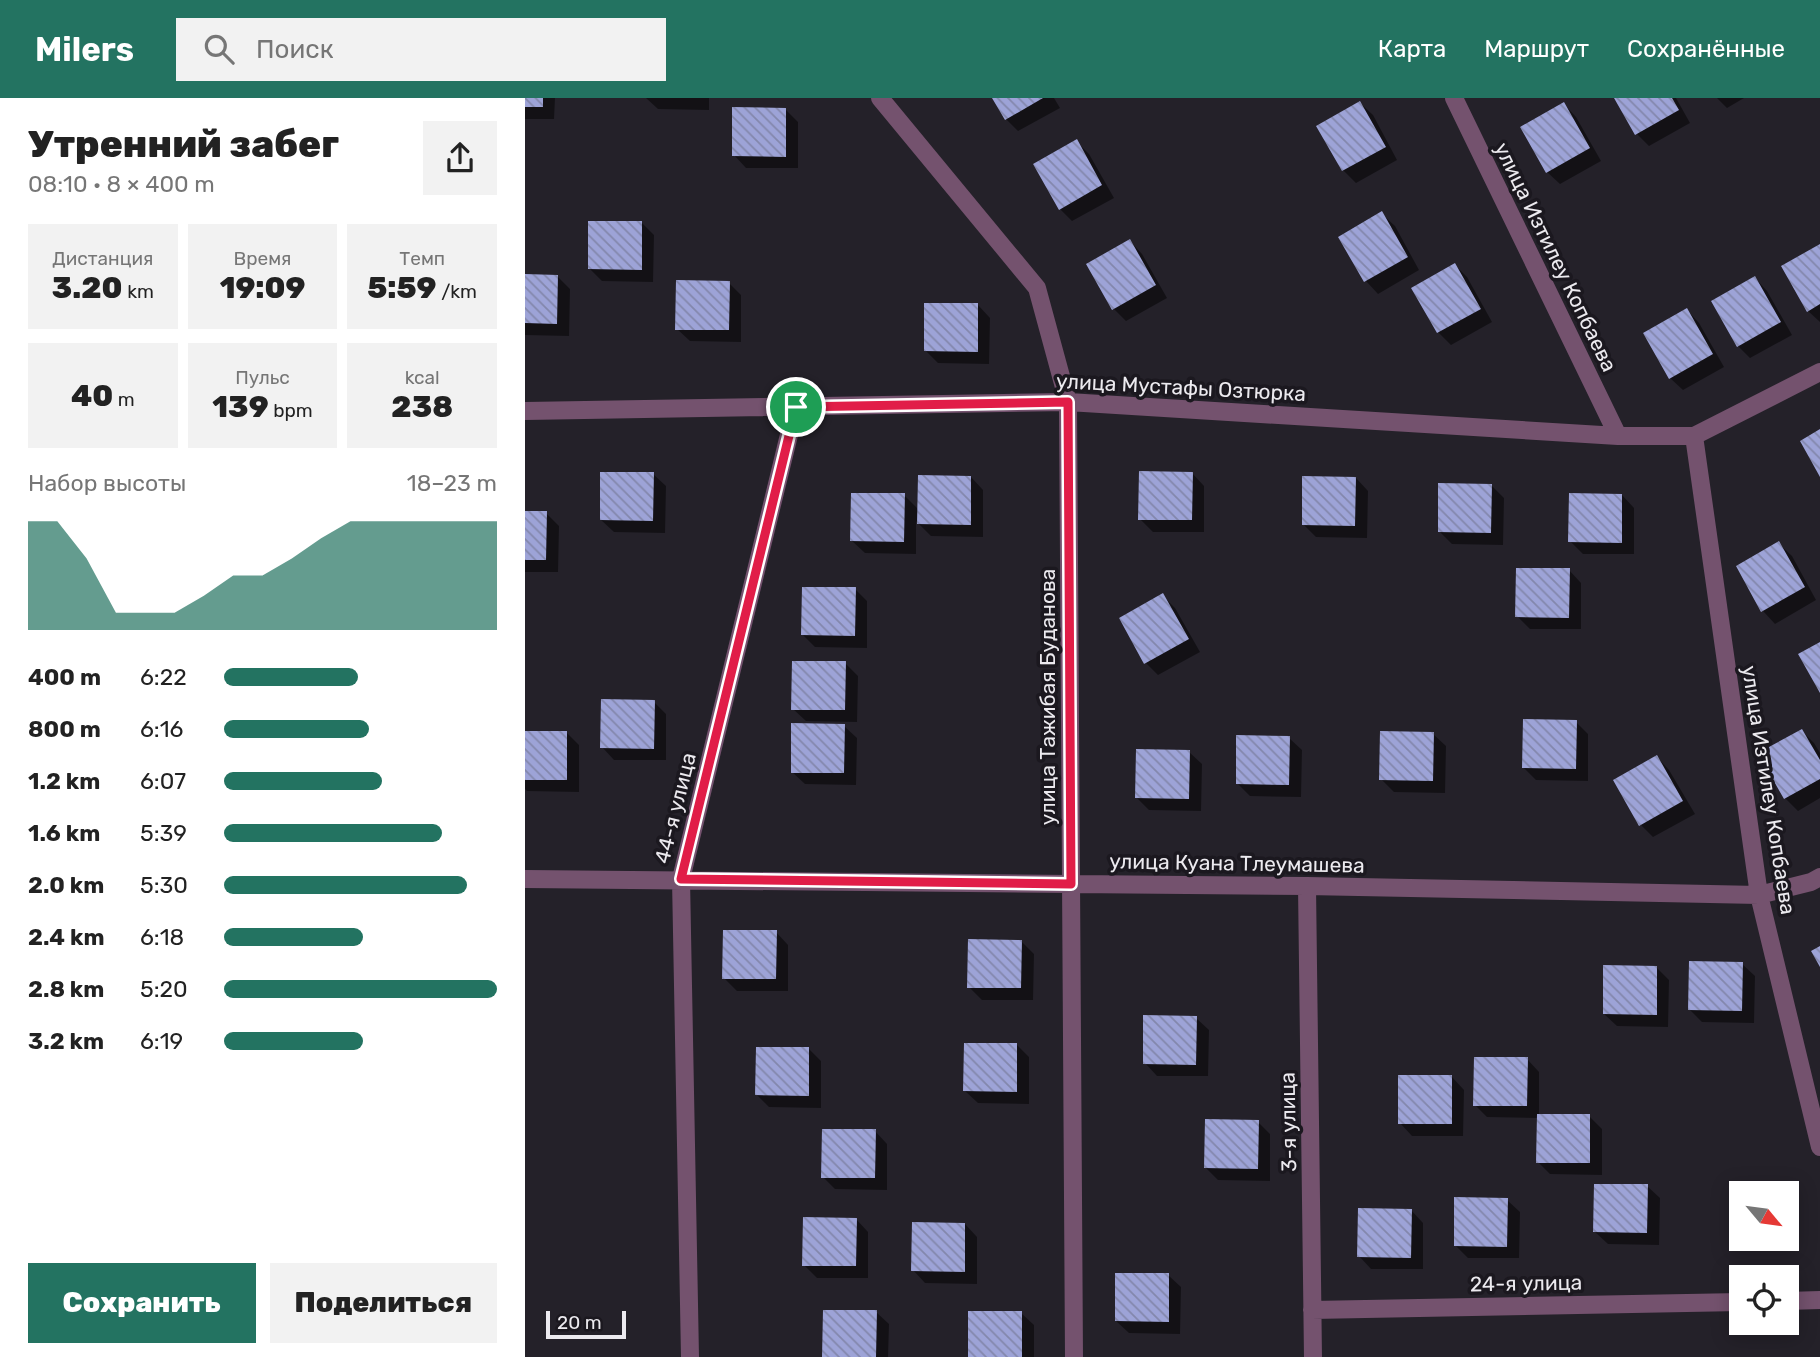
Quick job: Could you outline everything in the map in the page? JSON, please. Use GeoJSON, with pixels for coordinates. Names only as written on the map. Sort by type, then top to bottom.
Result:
{"type":"FeatureCollection","features":[{"type":"Feature","properties":{"kind":"street","name":"улица Тажибая Буданова"},"geometry":{"type":"LineString","coordinates":[[880,98],[1037,288],[1068,402],[1074,1357]]}},
{"type":"Feature","properties":{"kind":"street","name":"улица Изтилеу Копбаева"},"geometry":{"type":"LineString","coordinates":[[1454,98],[1618,436]]}},
{"type":"Feature","properties":{"kind":"street","name":"улица Мустафы Озтюрка"},"geometry":{"type":"LineString","coordinates":[[525,411],[1068,402],[1618,436],[1694,436],[1820,372]]}},
{"type":"Feature","properties":{"kind":"street","name":"44-я улица"},"geometry":{"type":"LineString","coordinates":[[690,1357],[681,879],[796,407]]}},
{"type":"Feature","properties":{"kind":"street","name":"улица Изтилеу Копбаева"},"geometry":{"type":"LineString","coordinates":[[1694,436],[1759,895],[1820,1147]]}},
{"type":"Feature","properties":{"kind":"street","name":"улица Куана Тлеумашева"},"geometry":{"type":"LineString","coordinates":[[525,879],[1307,886],[1759,895],[1811,882],[1820,877]]}},
{"type":"Feature","properties":{"kind":"street","name":"3-я улица"},"geometry":{"type":"LineString","coordinates":[[1307,886],[1313,1357]]}},
{"type":"Feature","properties":{"kind":"street"},"geometry":{"type":"LineString","coordinates":[[1799,1301],[1820,1300]]}},
{"type":"Feature","properties":{"kind":"street","name":"24-я улица"},"geometry":{"type":"LineString","coordinates":[[1313,1310],[1729,1302]]}},
{"type":"Feature","properties":{"kind":"building"},"geometry":{"type":"Polygon","coordinates":[[[525,98],[543,98],[543,107],[525,107],[525,98]]]}},
{"type":"Feature","properties":{"kind":"building"},"geometry":{"type":"Polygon","coordinates":[[[992,98],[1043,98],[1005,120],[992,98]]]}},
{"type":"Feature","properties":{"kind":"building"},"geometry":{"type":"Polygon","coordinates":[[[1614,98],[1672,98],[1679,110],[1635,135],[1614,98]]]}},
{"type":"Feature","properties":{"kind":"building"},"geometry":{"type":"Polygon","coordinates":[[[1360,101],[1386,147],[1342,171],[1316,126],[1360,101]]]}},
{"type":"Feature","properties":{"kind":"building"},"geometry":{"type":"Polygon","coordinates":[[[1564,102],[1590,148],[1546,173],[1520,127],[1564,102]]]}},
{"type":"Feature","properties":{"kind":"building"},"geometry":{"type":"Polygon","coordinates":[[[732,107],[786,108],[786,157],[732,156],[732,107]]]}},
{"type":"Feature","properties":{"kind":"building"},"geometry":{"type":"Polygon","coordinates":[[[1077,139],[1102,185],[1059,210],[1033,164],[1077,139]]]}},
{"type":"Feature","properties":{"kind":"building"},"geometry":{"type":"Polygon","coordinates":[[[1382,211],[1408,257],[1364,282],[1338,237],[1382,211]]]}},
{"type":"Feature","properties":{"kind":"building"},"geometry":{"type":"Polygon","coordinates":[[[588,221],[642,221],[642,270],[588,269],[588,221]]]}},
{"type":"Feature","properties":{"kind":"building"},"geometry":{"type":"Polygon","coordinates":[[[1130,239],[1156,285],[1112,310],[1086,264],[1130,239]]]}},
{"type":"Feature","properties":{"kind":"building"},"geometry":{"type":"Polygon","coordinates":[[[1820,244],[1820,304],[1807,312],[1781,266],[1820,244]]]}},
{"type":"Feature","properties":{"kind":"building"},"geometry":{"type":"Polygon","coordinates":[[[1455,263],[1481,309],[1437,333],[1411,288],[1455,263]]]}},
{"type":"Feature","properties":{"kind":"building"},"geometry":{"type":"Polygon","coordinates":[[[525,274],[558,275],[557,324],[525,323],[525,274]]]}},
{"type":"Feature","properties":{"kind":"building"},"geometry":{"type":"Polygon","coordinates":[[[1755,276],[1781,322],[1737,347],[1711,301],[1755,276]]]}},
{"type":"Feature","properties":{"kind":"building"},"geometry":{"type":"Polygon","coordinates":[[[676,280],[730,281],[729,330],[675,330],[676,280]]]}},
{"type":"Feature","properties":{"kind":"building"},"geometry":{"type":"Polygon","coordinates":[[[924,303],[978,303],[978,352],[924,351],[924,303]]]}},
{"type":"Feature","properties":{"kind":"building"},"geometry":{"type":"Polygon","coordinates":[[[1687,308],[1713,354],[1669,379],[1643,333],[1687,308]]]}},
{"type":"Feature","properties":{"kind":"building"},"geometry":{"type":"Polygon","coordinates":[[[1820,429],[1820,477],[1800,441],[1820,429]]]}},
{"type":"Feature","properties":{"kind":"building"},"geometry":{"type":"Polygon","coordinates":[[[1139,471],[1193,472],[1192,520],[1138,520],[1139,471]]]}},
{"type":"Feature","properties":{"kind":"building"},"geometry":{"type":"Polygon","coordinates":[[[600,472],[654,472],[653,521],[600,520],[600,472]]]}},
{"type":"Feature","properties":{"kind":"building"},"geometry":{"type":"Polygon","coordinates":[[[918,475],[971,476],[971,525],[917,524],[918,475]]]}},
{"type":"Feature","properties":{"kind":"building"},"geometry":{"type":"Polygon","coordinates":[[[1302,476],[1356,477],[1355,526],[1302,525],[1302,476]]]}},
{"type":"Feature","properties":{"kind":"building"},"geometry":{"type":"Polygon","coordinates":[[[1438,483],[1492,484],[1491,533],[1438,532],[1438,483]]]}},
{"type":"Feature","properties":{"kind":"building"},"geometry":{"type":"Polygon","coordinates":[[[851,493],[905,493],[904,542],[850,541],[851,493]]]}},
{"type":"Feature","properties":{"kind":"building"},"geometry":{"type":"Polygon","coordinates":[[[1569,493],[1622,494],[1622,543],[1568,542],[1569,493]]]}},
{"type":"Feature","properties":{"kind":"building"},"geometry":{"type":"Polygon","coordinates":[[[525,511],[547,511],[546,560],[525,560],[525,511]]]}},
{"type":"Feature","properties":{"kind":"building"},"geometry":{"type":"Polygon","coordinates":[[[1779,541],[1805,587],[1761,612],[1736,566],[1779,541]]]}},
{"type":"Feature","properties":{"kind":"building"},"geometry":{"type":"Polygon","coordinates":[[[1516,568],[1570,568],[1569,618],[1515,617],[1516,568]]]}},
{"type":"Feature","properties":{"kind":"building"},"geometry":{"type":"Polygon","coordinates":[[[802,587],[856,587],[855,636],[801,635],[802,587]]]}},
{"type":"Feature","properties":{"kind":"building"},"geometry":{"type":"Polygon","coordinates":[[[1163,593],[1189,639],[1144,664],[1119,618],[1163,593]]]}},
{"type":"Feature","properties":{"kind":"building"},"geometry":{"type":"Polygon","coordinates":[[[1820,642],[1820,693],[1798,654],[1820,642]]]}},
{"type":"Feature","properties":{"kind":"building"},"geometry":{"type":"Polygon","coordinates":[[[792,661],[846,661],[845,710],[791,710],[792,661]]]}},
{"type":"Feature","properties":{"kind":"building"},"geometry":{"type":"Polygon","coordinates":[[[601,699],[655,700],[654,749],[600,748],[601,699]]]}},
{"type":"Feature","properties":{"kind":"building"},"geometry":{"type":"Polygon","coordinates":[[[1523,719],[1577,720],[1576,769],[1522,768],[1523,719]]]}},
{"type":"Feature","properties":{"kind":"building"},"geometry":{"type":"Polygon","coordinates":[[[791,723],[845,724],[844,773],[791,773],[791,723]]]}},
{"type":"Feature","properties":{"kind":"building"},"geometry":{"type":"Polygon","coordinates":[[[1802,729],[1820,760],[1820,779],[1784,799],[1758,753],[1802,729]]]}},
{"type":"Feature","properties":{"kind":"building"},"geometry":{"type":"Polygon","coordinates":[[[525,731],[567,731],[567,780],[525,780],[525,731]]]}},
{"type":"Feature","properties":{"kind":"building"},"geometry":{"type":"Polygon","coordinates":[[[1380,731],[1434,732],[1433,781],[1379,780],[1380,731]]]}},
{"type":"Feature","properties":{"kind":"building"},"geometry":{"type":"Polygon","coordinates":[[[1236,735],[1290,736],[1289,785],[1236,784],[1236,735]]]}},
{"type":"Feature","properties":{"kind":"building"},"geometry":{"type":"Polygon","coordinates":[[[1136,749],[1190,750],[1189,799],[1135,798],[1136,749]]]}},
{"type":"Feature","properties":{"kind":"building"},"geometry":{"type":"Polygon","coordinates":[[[1657,755],[1683,801],[1639,826],[1613,780],[1657,755]]]}},
{"type":"Feature","properties":{"kind":"building"},"geometry":{"type":"Polygon","coordinates":[[[723,930],[777,930],[776,979],[722,979],[723,930]]]}},
{"type":"Feature","properties":{"kind":"building"},"geometry":{"type":"Polygon","coordinates":[[[968,939],[1022,940],[1021,988],[967,988],[968,939]]]}},
{"type":"Feature","properties":{"kind":"building"},"geometry":{"type":"Polygon","coordinates":[[[1820,946],[1820,967],[1811,951],[1820,946]]]}},
{"type":"Feature","properties":{"kind":"building"},"geometry":{"type":"Polygon","coordinates":[[[1689,961],[1743,962],[1742,1011],[1688,1010],[1689,961]]]}},
{"type":"Feature","properties":{"kind":"building"},"geometry":{"type":"Polygon","coordinates":[[[1603,965],[1657,966],[1657,1015],[1603,1014],[1603,965]]]}},
{"type":"Feature","properties":{"kind":"building"},"geometry":{"type":"Polygon","coordinates":[[[1143,1015],[1197,1016],[1196,1065],[1143,1064],[1143,1015]]]}},
{"type":"Feature","properties":{"kind":"building"},"geometry":{"type":"Polygon","coordinates":[[[964,1043],[1017,1043],[1017,1092],[963,1091],[964,1043]]]}},
{"type":"Feature","properties":{"kind":"building"},"geometry":{"type":"Polygon","coordinates":[[[756,1047],[809,1047],[809,1096],[755,1095],[756,1047]]]}},
{"type":"Feature","properties":{"kind":"building"},"geometry":{"type":"Polygon","coordinates":[[[1474,1057],[1528,1057],[1527,1106],[1473,1106],[1474,1057]]]}},
{"type":"Feature","properties":{"kind":"building"},"geometry":{"type":"Polygon","coordinates":[[[1398,1075],[1452,1075],[1452,1124],[1398,1124],[1398,1075]]]}},
{"type":"Feature","properties":{"kind":"building"},"geometry":{"type":"Polygon","coordinates":[[[1537,1114],[1590,1114],[1590,1163],[1536,1163],[1537,1114]]]}},
{"type":"Feature","properties":{"kind":"building"},"geometry":{"type":"Polygon","coordinates":[[[1205,1119],[1259,1120],[1258,1169],[1204,1168],[1205,1119]]]}},
{"type":"Feature","properties":{"kind":"building"},"geometry":{"type":"Polygon","coordinates":[[[822,1129],[876,1129],[875,1178],[821,1178],[822,1129]]]}},
{"type":"Feature","properties":{"kind":"building"},"geometry":{"type":"Polygon","coordinates":[[[1594,1184],[1648,1184],[1647,1233],[1593,1232],[1594,1184]]]}},
{"type":"Feature","properties":{"kind":"building"},"geometry":{"type":"Polygon","coordinates":[[[1454,1197],[1508,1198],[1507,1247],[1454,1246],[1454,1197]]]}},
{"type":"Feature","properties":{"kind":"building"},"geometry":{"type":"Polygon","coordinates":[[[1358,1208],[1412,1209],[1411,1258],[1357,1257],[1358,1208]]]}},
{"type":"Feature","properties":{"kind":"building"},"geometry":{"type":"Polygon","coordinates":[[[803,1217],[857,1218],[856,1266],[802,1266],[803,1217]]]}},
{"type":"Feature","properties":{"kind":"building"},"geometry":{"type":"Polygon","coordinates":[[[912,1222],[965,1223],[965,1272],[911,1271],[912,1222]]]}},
{"type":"Feature","properties":{"kind":"building"},"geometry":{"type":"Polygon","coordinates":[[[1115,1273],[1169,1273],[1169,1322],[1115,1321],[1115,1273]]]}},
{"type":"Feature","properties":{"kind":"building"},"geometry":{"type":"Polygon","coordinates":[[[823,1310],[877,1310],[876,1357],[822,1357],[823,1310]]]}},
{"type":"Feature","properties":{"kind":"building"},"geometry":{"type":"Polygon","coordinates":[[[968,1311],[1022,1311],[1022,1357],[968,1357],[968,1311]]]}},
{"type":"Feature","properties":{"kind":"route"},"geometry":{"type":"LineString","coordinates":[[1068,402],[1071,884],[681,879],[796,407],[1068,402]]}}]}
